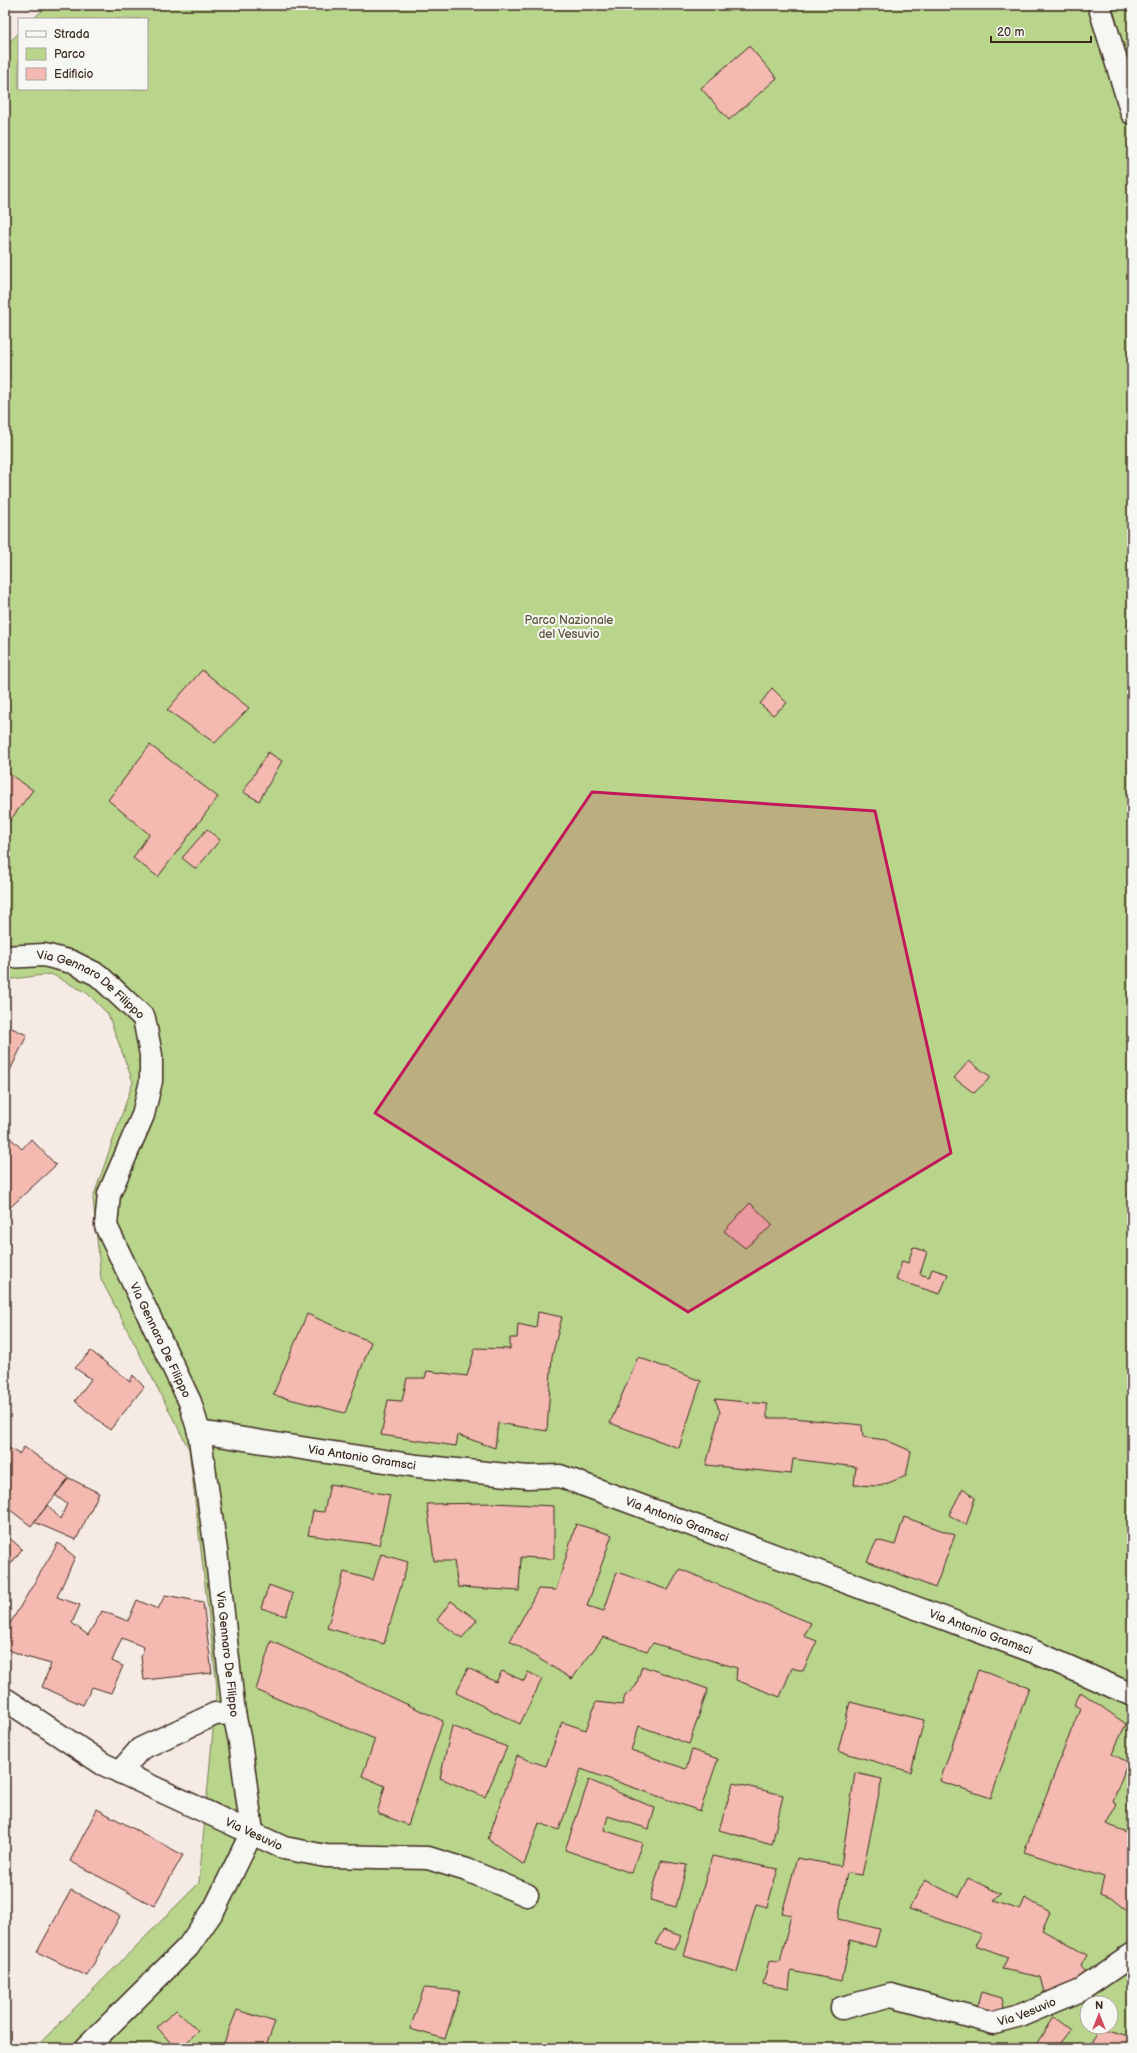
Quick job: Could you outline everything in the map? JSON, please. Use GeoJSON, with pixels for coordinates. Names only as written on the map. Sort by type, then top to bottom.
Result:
{"type":"FeatureCollection","features":[{"type":"Feature","properties":{"kind":"street"},"geometry":{"type":"LineString","coordinates":[[1099,5],[1132,113]]}},
{"type":"Feature","properties":{"kind":"street","name":"Via Gennaro De Filippo"},"geometry":{"type":"LineString","coordinates":[[5,957],[44,955],[72,962],[98,975],[144,1018],[151,1055],[151,1081],[143,1115],[109,1194],[106,1226],[190,1402],[200,1432],[216,1550],[234,1713],[240,1742],[252,1832]]}},
{"type":"Feature","properties":{"kind":"street","name":"Via Antonio Gramsci"},"geometry":{"type":"LineString","coordinates":[[200,1432],[417,1466],[528,1477],[560,1476],[1035,1652],[1132,1695]]}},
{"type":"Feature","properties":{"kind":"street","name":"Via Vesuvio"},"geometry":{"type":"LineString","coordinates":[[5,1699],[103,1764],[284,1848],[326,1856],[428,1858],[467,1870],[527,1895]]}},
{"type":"Feature","properties":{"kind":"street"},"geometry":{"type":"LineString","coordinates":[[120,1772],[140,1749],[215,1714],[234,1713]]}},
{"type":"Feature","properties":{"kind":"street"},"geometry":{"type":"LineString","coordinates":[[86,2048],[188,1948],[215,1908],[252,1832]]}},
{"type":"Feature","properties":{"kind":"street","name":"Via Vesuvio"},"geometry":{"type":"LineString","coordinates":[[842,2008],[891,1995],[994,2023],[1017,2017],[1081,1990],[1132,1955]]}},
{"type":"Feature","properties":{"kind":"highlighted area"},"geometry":{"type":"Polygon","coordinates":[[[592,792],[875,811],[951,1153],[688,1312],[375,1113],[592,792]]]}},
{"type":"Feature","properties":{"kind":"green space","name":"Parco Nazionale del Vesuvio"},"geometry":{"type":"Polygon","coordinates":[[[48,5],[1132,5],[1132,2048],[35,2048],[199,1883],[217,1687],[189,1449],[101,1279],[93,1198],[133,1082],[108,1014],[87,993],[51,974],[5,980],[5,46],[18,34],[18,90],[148,90],[148,18],[34,18],[48,5]]]}},
{"type":"Feature","properties":{"kind":"building"},"geometry":{"type":"Polygon","coordinates":[[[749,46],[777,78],[729,120],[701,88],[749,46]]]}},
{"type":"Feature","properties":{"kind":"building"},"geometry":{"type":"Polygon","coordinates":[[[202,670],[249,708],[215,743],[167,710],[202,670]]]}},
{"type":"Feature","properties":{"kind":"building"},"geometry":{"type":"Polygon","coordinates":[[[772,688],[787,703],[773,715],[760,704],[772,688]]]}},
{"type":"Feature","properties":{"kind":"building"},"geometry":{"type":"Polygon","coordinates":[[[150,745],[218,797],[158,877],[133,858],[149,834],[108,800],[150,745]]]}},
{"type":"Feature","properties":{"kind":"building"},"geometry":{"type":"Polygon","coordinates":[[[268,752],[282,761],[259,801],[243,792],[268,752]]]}},
{"type":"Feature","properties":{"kind":"building"},"geometry":{"type":"Polygon","coordinates":[[[5,771],[33,790],[5,827],[5,771]]]}},
{"type":"Feature","properties":{"kind":"building"},"geometry":{"type":"Polygon","coordinates":[[[207,829],[220,840],[196,869],[182,858],[207,829]]]}},
{"type":"Feature","properties":{"kind":"building"},"geometry":{"type":"Polygon","coordinates":[[[5,1025],[27,1035],[5,1081],[5,1025]]]}},
{"type":"Feature","properties":{"kind":"building"},"geometry":{"type":"Polygon","coordinates":[[[969,1061],[991,1077],[974,1093],[954,1078],[969,1061]]]}},
{"type":"Feature","properties":{"kind":"building"},"geometry":{"type":"Polygon","coordinates":[[[5,1133],[22,1149],[31,1139],[56,1165],[5,1212],[5,1133]]]}},
{"type":"Feature","properties":{"kind":"building"},"geometry":{"type":"Polygon","coordinates":[[[750,1203],[773,1225],[745,1248],[724,1231],[750,1203]]]}},
{"type":"Feature","properties":{"kind":"building"},"geometry":{"type":"Polygon","coordinates":[[[913,1247],[927,1252],[920,1274],[929,1277],[932,1269],[948,1274],[940,1294],[896,1280],[902,1261],[908,1263],[913,1247]]]}},
{"type":"Feature","properties":{"kind":"building"},"geometry":{"type":"Polygon","coordinates":[[[538,1312],[562,1317],[552,1356],[547,1431],[498,1423],[495,1448],[458,1435],[456,1446],[381,1435],[388,1400],[402,1401],[407,1378],[425,1378],[427,1371],[467,1376],[475,1348],[510,1349],[510,1338],[517,1338],[518,1324],[536,1328],[538,1312]]]}},
{"type":"Feature","properties":{"kind":"building"},"geometry":{"type":"Polygon","coordinates":[[[307,1314],[371,1342],[345,1413],[273,1395],[307,1314]]]}},
{"type":"Feature","properties":{"kind":"building"},"geometry":{"type":"Polygon","coordinates":[[[91,1351],[130,1382],[133,1375],[144,1387],[110,1430],[75,1401],[91,1379],[75,1368],[91,1351]]]}},
{"type":"Feature","properties":{"kind":"building"},"geometry":{"type":"Polygon","coordinates":[[[638,1357],[701,1381],[679,1448],[610,1423],[638,1357]]]}},
{"type":"Feature","properties":{"kind":"building"},"geometry":{"type":"Polygon","coordinates":[[[715,1399],[767,1404],[767,1418],[793,1418],[862,1425],[863,1437],[886,1440],[911,1451],[906,1476],[880,1486],[854,1485],[856,1467],[793,1459],[791,1474],[706,1465],[720,1412],[715,1399]]]}},
{"type":"Feature","properties":{"kind":"building"},"geometry":{"type":"Polygon","coordinates":[[[5,1446],[19,1454],[24,1447],[69,1478],[31,1526],[5,1506],[5,1446]]]}},
{"type":"Feature","properties":{"kind":"building"},"geometry":{"type":"Polygon","coordinates":[[[69,1478],[99,1493],[76,1540],[34,1522],[48,1505],[60,1519],[67,1504],[55,1495],[69,1478]]]}},
{"type":"Feature","properties":{"kind":"building"},"geometry":{"type":"Polygon","coordinates":[[[330,1484],[390,1495],[379,1545],[308,1535],[313,1511],[324,1512],[330,1484]]]}},
{"type":"Feature","properties":{"kind":"building"},"geometry":{"type":"Polygon","coordinates":[[[963,1488],[975,1498],[966,1525],[949,1515],[963,1488]]]}},
{"type":"Feature","properties":{"kind":"building"},"geometry":{"type":"Polygon","coordinates":[[[493,1503],[554,1506],[554,1559],[521,1557],[519,1591],[458,1587],[454,1561],[434,1561],[427,1504],[493,1503]]]}},
{"type":"Feature","properties":{"kind":"building"},"geometry":{"type":"Polygon","coordinates":[[[904,1517],[955,1535],[935,1588],[867,1561],[877,1540],[895,1545],[904,1517]]]}},
{"type":"Feature","properties":{"kind":"building"},"geometry":{"type":"Polygon","coordinates":[[[576,1524],[612,1535],[587,1606],[604,1611],[617,1572],[668,1590],[680,1569],[811,1623],[804,1636],[817,1641],[803,1671],[792,1668],[780,1697],[736,1680],[737,1668],[653,1643],[647,1651],[603,1637],[572,1679],[510,1641],[538,1589],[556,1590],[576,1524]]]}},
{"type":"Feature","properties":{"kind":"building"},"geometry":{"type":"Polygon","coordinates":[[[5,1534],[22,1549],[5,1572],[5,1534]]]}},
{"type":"Feature","properties":{"kind":"building"},"geometry":{"type":"Polygon","coordinates":[[[58,1543],[75,1557],[57,1597],[80,1605],[72,1623],[88,1635],[102,1611],[128,1621],[137,1600],[158,1609],[165,1595],[203,1602],[212,1673],[144,1680],[141,1657],[144,1647],[122,1638],[112,1661],[123,1666],[111,1693],[92,1687],[83,1705],[42,1687],[51,1664],[26,1657],[5,1648],[5,1632],[58,1543]]]}},
{"type":"Feature","properties":{"kind":"building"},"geometry":{"type":"Polygon","coordinates":[[[381,1554],[408,1562],[384,1644],[327,1628],[344,1572],[373,1580],[381,1554]]]}},
{"type":"Feature","properties":{"kind":"building"},"geometry":{"type":"Polygon","coordinates":[[[269,1585],[293,1594],[286,1616],[261,1608],[269,1585]]]}},
{"type":"Feature","properties":{"kind":"building"},"geometry":{"type":"Polygon","coordinates":[[[451,1601],[477,1620],[462,1638],[437,1620],[451,1601]]]}},
{"type":"Feature","properties":{"kind":"building"},"geometry":{"type":"Polygon","coordinates":[[[271,1641],[443,1721],[408,1825],[377,1813],[385,1786],[362,1776],[375,1739],[256,1690],[271,1641]]]}},
{"type":"Feature","properties":{"kind":"building"},"geometry":{"type":"Polygon","coordinates":[[[642,1666],[708,1689],[689,1744],[639,1726],[631,1750],[686,1769],[692,1750],[718,1759],[700,1811],[581,1769],[559,1830],[539,1823],[524,1865],[488,1839],[517,1756],[546,1766],[562,1722],[586,1730],[596,1702],[622,1705],[625,1696],[636,1686],[642,1666]]]}},
{"type":"Feature","properties":{"kind":"building"},"geometry":{"type":"Polygon","coordinates":[[[468,1668],[496,1682],[502,1671],[524,1681],[528,1672],[542,1679],[520,1724],[456,1693],[468,1668]]]}},
{"type":"Feature","properties":{"kind":"building"},"geometry":{"type":"Polygon","coordinates":[[[978,1670],[1029,1687],[991,1798],[940,1781],[978,1670]]]}},
{"type":"Feature","properties":{"kind":"building"},"geometry":{"type":"Polygon","coordinates":[[[1081,1692],[1126,1724],[1112,1754],[1128,1762],[1113,1801],[1117,1804],[1106,1824],[1132,1834],[1132,1878],[1130,1884],[1132,1885],[1132,1899],[1128,1911],[1112,1898],[1100,1894],[1104,1877],[1024,1852],[1080,1708],[1074,1705],[1081,1692]]]}},
{"type":"Feature","properties":{"kind":"building"},"geometry":{"type":"Polygon","coordinates":[[[850,1702],[924,1720],[911,1772],[838,1751],[850,1702]]]}},
{"type":"Feature","properties":{"kind":"building"},"geometry":{"type":"Polygon","coordinates":[[[452,1726],[507,1747],[485,1797],[440,1778],[452,1726]]]}},
{"type":"Feature","properties":{"kind":"building"},"geometry":{"type":"Polygon","coordinates":[[[855,1773],[882,1779],[862,1875],[847,1873],[838,1919],[880,1929],[875,1947],[850,1940],[842,1981],[791,1971],[789,1989],[763,1984],[769,1961],[780,1962],[791,1915],[782,1913],[797,1858],[841,1866],[855,1773]]]}},
{"type":"Feature","properties":{"kind":"building"},"geometry":{"type":"Polygon","coordinates":[[[589,1780],[655,1808],[649,1829],[608,1816],[604,1830],[642,1843],[631,1873],[565,1850],[589,1780]]]}},
{"type":"Feature","properties":{"kind":"building"},"geometry":{"type":"Polygon","coordinates":[[[733,1783],[783,1795],[772,1845],[719,1830],[733,1783]]]}},
{"type":"Feature","properties":{"kind":"building"},"geometry":{"type":"Polygon","coordinates":[[[97,1809],[183,1855],[154,1906],[70,1861],[97,1809]]]}},
{"type":"Feature","properties":{"kind":"building"},"geometry":{"type":"Polygon","coordinates":[[[712,1856],[778,1869],[767,1907],[756,1904],[737,1972],[684,1956],[712,1856]]]}},
{"type":"Feature","properties":{"kind":"building"},"geometry":{"type":"Polygon","coordinates":[[[661,1861],[687,1865],[676,1907],[650,1900],[661,1861]]]}},
{"type":"Feature","properties":{"kind":"building"},"geometry":{"type":"Polygon","coordinates":[[[968,1878],[1001,1894],[994,1901],[1020,1910],[1025,1898],[1050,1912],[1042,1930],[1087,1955],[1081,1966],[1088,1977],[1045,1993],[1041,1977],[1002,1969],[1008,1957],[975,1945],[982,1934],[909,1909],[925,1880],[958,1897],[968,1878]]]}},
{"type":"Feature","properties":{"kind":"building"},"geometry":{"type":"Polygon","coordinates":[[[71,1890],[120,1916],[87,1976],[37,1952],[71,1890]]]}},
{"type":"Feature","properties":{"kind":"building"},"geometry":{"type":"Polygon","coordinates":[[[663,1930],[682,1936],[674,1950],[655,1944],[663,1930]]]}},
{"type":"Feature","properties":{"kind":"building"},"geometry":{"type":"Polygon","coordinates":[[[424,1988],[460,1991],[445,2039],[410,2029],[424,1988]]]}},
{"type":"Feature","properties":{"kind":"building"},"geometry":{"type":"Polygon","coordinates":[[[981,1992],[1002,1998],[1004,2008],[991,2014],[975,2013],[981,1992]]]}},
{"type":"Feature","properties":{"kind":"building"},"geometry":{"type":"Polygon","coordinates":[[[176,2010],[198,2031],[181,2048],[175,2048],[157,2027],[176,2010]]]}},
{"type":"Feature","properties":{"kind":"building"},"geometry":{"type":"Polygon","coordinates":[[[237,2010],[275,2022],[265,2048],[222,2048],[237,2010]]]}},
{"type":"Feature","properties":{"kind":"building"},"geometry":{"type":"Polygon","coordinates":[[[1053,2017],[1070,2030],[1056,2048],[1034,2048],[1053,2017]]]}},
{"type":"Feature","properties":{"kind":"building"},"geometry":{"type":"Polygon","coordinates":[[[1119,2033],[1132,2037],[1132,2048],[1090,2048],[1096,2035],[1119,2035],[1119,2033]]]}}]}
